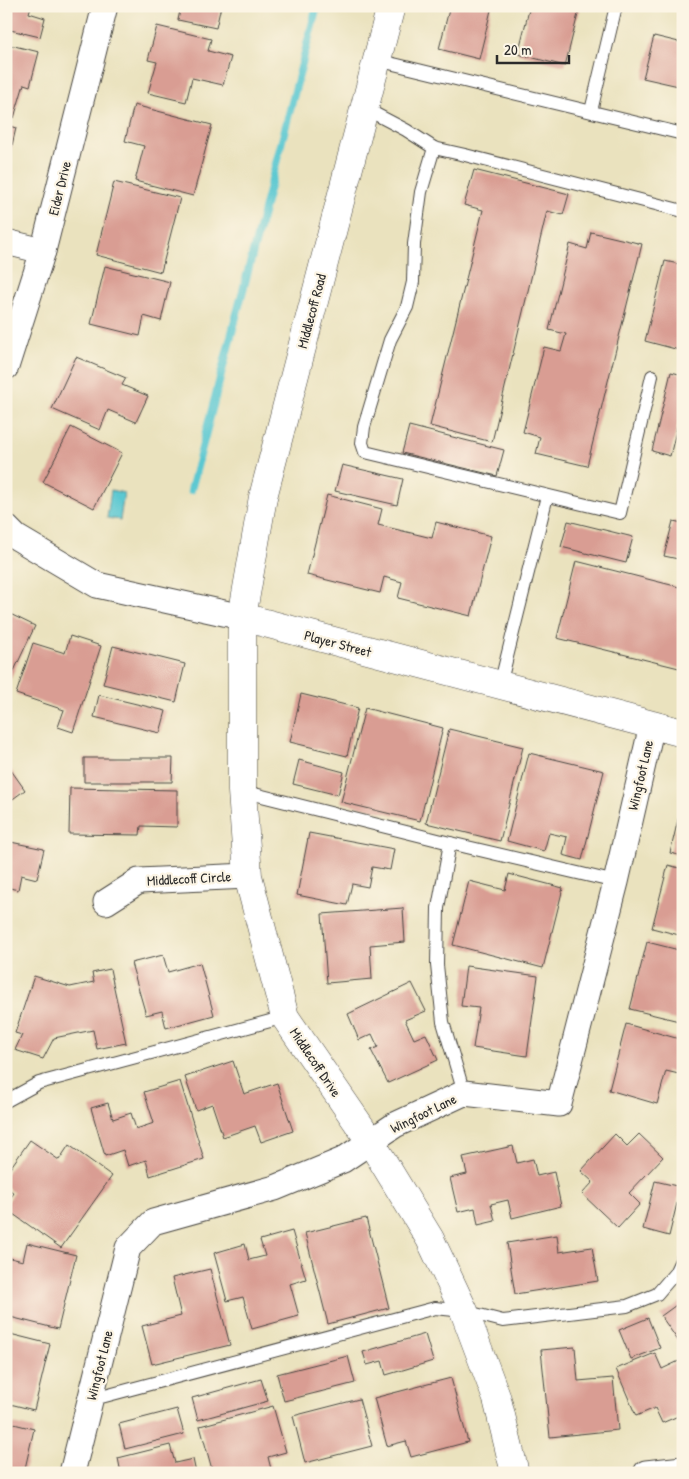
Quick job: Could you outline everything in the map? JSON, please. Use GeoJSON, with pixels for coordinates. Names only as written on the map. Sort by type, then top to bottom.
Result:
{"type":"FeatureCollection","features":[{"type":"Feature","properties":{"kind":"street","name":"Eider Drive"},"geometry":{"type":"LineString","coordinates":[[6,367],[43,251],[105,6]]}},
{"type":"Feature","properties":{"kind":"street","name":"Middlecoff Road"},"geometry":{"type":"LineString","coordinates":[[242,617],[263,498],[391,6]]}},
{"type":"Feature","properties":{"kind":"street"},"geometry":{"type":"LineString","coordinates":[[6,242],[43,251]]}},
{"type":"Feature","properties":{"kind":"street","name":"Player Street"},"geometry":{"type":"LineString","coordinates":[[6,527],[16,536],[97,584],[242,617],[683,733]]}},
{"type":"Feature","properties":{"kind":"street","name":"Middlecoff Drive"},"geometry":{"type":"LineString","coordinates":[[242,617],[242,791],[248,876],[286,1017],[371,1142],[430,1239],[464,1311],[497,1399],[515,1473]]}},
{"type":"Feature","properties":{"kind":"street","name":"Wingfoot Lane"},"geometry":{"type":"LineString","coordinates":[[72,1473],[128,1248],[153,1222],[275,1188],[343,1160],[395,1125],[464,1094],[559,1104],[616,882],[652,725]]}},
{"type":"Feature","properties":{"kind":"street","name":"Middlecoff Circle"},"geometry":{"type":"LineString","coordinates":[[106,902],[138,881],[248,876]]}},
{"type":"Feature","properties":{"kind":"street"},"geometry":{"type":"LineString","coordinates":[[646,1473],[683,1468]]}},
{"type":"Feature","properties":{"kind":"lane"},"geometry":{"type":"LineString","coordinates":[[591,111],[616,6]]}},
{"type":"Feature","properties":{"kind":"lane"},"geometry":{"type":"LineString","coordinates":[[377,60],[683,134]]}},
{"type":"Feature","properties":{"kind":"lane"},"geometry":{"type":"LineString","coordinates":[[364,108],[406,130],[434,148],[683,211]]}},
{"type":"Feature","properties":{"kind":"lane"},"geometry":{"type":"LineString","coordinates":[[434,148],[421,192],[414,244],[413,282],[407,307],[390,340],[364,428],[362,443],[364,452],[620,513],[652,376]]}},
{"type":"Feature","properties":{"kind":"lane"},"geometry":{"type":"LineString","coordinates":[[500,685],[547,496]]}},
{"type":"Feature","properties":{"kind":"lane"},"geometry":{"type":"LineString","coordinates":[[242,791],[450,844],[616,882]]}},
{"type":"Feature","properties":{"kind":"lane"},"geometry":{"type":"LineString","coordinates":[[450,844],[438,908],[437,965],[443,1022],[464,1094]]}},
{"type":"Feature","properties":{"kind":"lane"},"geometry":{"type":"LineString","coordinates":[[6,1101],[40,1083],[286,1017]]}},
{"type":"Feature","properties":{"kind":"lane"},"geometry":{"type":"LineString","coordinates":[[90,1400],[435,1308],[464,1311],[503,1321],[627,1306],[657,1294],[675,1273],[683,1256]]}},
{"type":"Feature","properties":{"kind":"water"},"geometry":{"type":"Polygon","coordinates":[[[111,490],[124,493],[120,520],[107,518],[111,490]]]}},
{"type":"Feature","properties":{"kind":"building"},"geometry":{"type":"Polygon","coordinates":[[[6,6],[31,6],[29,13],[45,18],[40,37],[6,29],[6,6]]]}},
{"type":"Feature","properties":{"kind":"building"},"geometry":{"type":"Polygon","coordinates":[[[181,6],[221,6],[216,28],[178,20],[181,6]]]}},
{"type":"Feature","properties":{"kind":"building"},"geometry":{"type":"Polygon","coordinates":[[[450,6],[492,6],[479,59],[439,49],[450,6]]]}},
{"type":"Feature","properties":{"kind":"building"},"geometry":{"type":"Polygon","coordinates":[[[530,6],[580,6],[565,66],[518,54],[530,6]]]}},
{"type":"Feature","properties":{"kind":"building"},"geometry":{"type":"Polygon","coordinates":[[[157,26],[211,39],[208,51],[231,57],[223,85],[192,78],[186,102],[148,93],[157,62],[148,60],[157,26]]]}},
{"type":"Feature","properties":{"kind":"building"},"geometry":{"type":"Polygon","coordinates":[[[654,36],[683,43],[683,87],[643,78],[654,36]]]}},
{"type":"Feature","properties":{"kind":"building"},"geometry":{"type":"Polygon","coordinates":[[[6,44],[39,52],[30,86],[24,84],[14,118],[6,116],[6,44]]]}},
{"type":"Feature","properties":{"kind":"building"},"geometry":{"type":"Polygon","coordinates":[[[134,105],[212,125],[193,196],[135,181],[144,146],[125,141],[134,105]]]}},
{"type":"Feature","properties":{"kind":"building"},"geometry":{"type":"Polygon","coordinates":[[[6,125],[16,128],[7,167],[6,167],[6,125]]]}},
{"type":"Feature","properties":{"kind":"building"},"geometry":{"type":"Polygon","coordinates":[[[474,170],[569,194],[563,215],[547,211],[492,442],[430,426],[483,210],[464,205],[474,170]]]}},
{"type":"Feature","properties":{"kind":"building"},"geometry":{"type":"Polygon","coordinates":[[[114,182],[180,198],[161,272],[96,255],[114,182]]]}},
{"type":"Feature","properties":{"kind":"building"},"geometry":{"type":"Polygon","coordinates":[[[591,232],[642,244],[587,466],[536,454],[540,437],[523,432],[544,347],[561,351],[566,334],[549,330],[570,244],[587,249],[591,232]]]}},
{"type":"Feature","properties":{"kind":"building"},"geometry":{"type":"Polygon","coordinates":[[[665,261],[683,265],[683,351],[645,341],[665,261]]]}},
{"type":"Feature","properties":{"kind":"building"},"geometry":{"type":"Polygon","coordinates":[[[105,266],[170,282],[161,321],[144,316],[140,336],[91,324],[105,266]]]}},
{"type":"Feature","properties":{"kind":"building"},"geometry":{"type":"Polygon","coordinates":[[[76,357],[126,378],[122,385],[148,396],[136,422],[108,410],[100,430],[52,409],[76,357]]]}},
{"type":"Feature","properties":{"kind":"building"},"geometry":{"type":"Polygon","coordinates":[[[671,372],[683,375],[683,403],[670,456],[652,451],[671,372]]]}},
{"type":"Feature","properties":{"kind":"building"},"geometry":{"type":"Polygon","coordinates":[[[409,426],[504,450],[497,476],[402,453],[409,426]]]}},
{"type":"Feature","properties":{"kind":"building"},"geometry":{"type":"Polygon","coordinates":[[[71,427],[122,453],[94,508],[43,482],[71,427]]]}},
{"type":"Feature","properties":{"kind":"building"},"geometry":{"type":"Polygon","coordinates":[[[342,465],[403,479],[397,505],[335,491],[342,465]]]}},
{"type":"Feature","properties":{"kind":"building"},"geometry":{"type":"Polygon","coordinates":[[[327,495],[382,509],[378,525],[432,538],[436,522],[491,536],[471,616],[398,598],[402,582],[384,577],[380,593],[307,575],[327,495]]]}},
{"type":"Feature","properties":{"kind":"building"},"geometry":{"type":"Polygon","coordinates":[[[568,521],[633,537],[626,563],[561,547],[568,521]]]}},
{"type":"Feature","properties":{"kind":"building"},"geometry":{"type":"Polygon","coordinates":[[[673,521],[683,523],[683,560],[664,556],[673,521]]]}},
{"type":"Feature","properties":{"kind":"building"},"geometry":{"type":"Polygon","coordinates":[[[576,561],[683,588],[683,669],[557,638],[576,561]]]}},
{"type":"Feature","properties":{"kind":"building"},"geometry":{"type":"Polygon","coordinates":[[[6,612],[35,626],[6,688],[6,612]]]}},
{"type":"Feature","properties":{"kind":"building"},"geometry":{"type":"Polygon","coordinates":[[[70,636],[101,646],[73,732],[58,727],[64,710],[16,694],[33,643],[65,653],[70,636]]]}},
{"type":"Feature","properties":{"kind":"building"},"geometry":{"type":"Polygon","coordinates":[[[113,646],[185,664],[176,702],[103,684],[113,646]]]}},
{"type":"Feature","properties":{"kind":"building"},"geometry":{"type":"Polygon","coordinates":[[[301,694],[358,708],[347,756],[290,742],[301,694]]]}},
{"type":"Feature","properties":{"kind":"building"},"geometry":{"type":"Polygon","coordinates":[[[99,695],[166,711],[160,733],[94,717],[99,695]]]}},
{"type":"Feature","properties":{"kind":"building"},"geometry":{"type":"Polygon","coordinates":[[[365,708],[443,728],[420,821],[341,802],[365,708]]]}},
{"type":"Feature","properties":{"kind":"building"},"geometry":{"type":"Polygon","coordinates":[[[449,729],[523,747],[500,841],[426,823],[449,729]]]}},
{"type":"Feature","properties":{"kind":"building"},"geometry":{"type":"Polygon","coordinates":[[[529,753],[604,771],[582,860],[563,855],[567,837],[549,833],[544,851],[507,841],[529,753]]]}},
{"type":"Feature","properties":{"kind":"building"},"geometry":{"type":"Polygon","coordinates":[[[84,758],[173,758],[172,782],[84,782],[84,758]]]}},
{"type":"Feature","properties":{"kind":"building"},"geometry":{"type":"Polygon","coordinates":[[[299,760],[344,772],[338,795],[293,784],[299,760]]]}},
{"type":"Feature","properties":{"kind":"building"},"geometry":{"type":"Polygon","coordinates":[[[6,763],[25,790],[6,804],[6,763]]]}},
{"type":"Feature","properties":{"kind":"building"},"geometry":{"type":"Polygon","coordinates":[[[70,788],[177,790],[177,827],[141,826],[140,835],[69,834],[70,788]]]}},
{"type":"Feature","properties":{"kind":"building"},"geometry":{"type":"Polygon","coordinates":[[[683,803],[683,856],[670,853],[683,803]]]}},
{"type":"Feature","properties":{"kind":"building"},"geometry":{"type":"Polygon","coordinates":[[[309,833],[394,849],[390,870],[372,867],[368,887],[352,884],[347,905],[297,895],[309,833]]]}},
{"type":"Feature","properties":{"kind":"building"},"geometry":{"type":"Polygon","coordinates":[[[6,841],[44,849],[37,879],[21,875],[18,890],[6,887],[6,841]]]}},
{"type":"Feature","properties":{"kind":"building"},"geometry":{"type":"Polygon","coordinates":[[[668,865],[683,869],[683,936],[652,928],[668,865]]]}},
{"type":"Feature","properties":{"kind":"building"},"geometry":{"type":"Polygon","coordinates":[[[509,874],[563,888],[543,968],[453,945],[469,881],[505,890],[509,874]]]}},
{"type":"Feature","properties":{"kind":"building"},"geometry":{"type":"Polygon","coordinates":[[[403,908],[405,942],[370,945],[372,979],[327,983],[322,914],[403,908]]]}},
{"type":"Feature","properties":{"kind":"building"},"geometry":{"type":"Polygon","coordinates":[[[647,942],[683,951],[683,1022],[630,1009],[647,942]]]}},
{"type":"Feature","properties":{"kind":"building"},"geometry":{"type":"Polygon","coordinates":[[[163,955],[168,972],[200,963],[214,1015],[166,1028],[162,1011],[146,1015],[131,963],[163,955]]]}},
{"type":"Feature","properties":{"kind":"building"},"geometry":{"type":"Polygon","coordinates":[[[466,966],[538,976],[527,1056],[473,1048],[479,1008],[461,1006],[466,966]]]}},
{"type":"Feature","properties":{"kind":"building"},"geometry":{"type":"Polygon","coordinates":[[[110,969],[126,1043],[97,1049],[93,1030],[54,1038],[43,1059],[15,1050],[22,1035],[15,1033],[34,976],[70,987],[94,982],[92,973],[110,969]]]}},
{"type":"Feature","properties":{"kind":"building"},"geometry":{"type":"Polygon","coordinates":[[[412,983],[426,1011],[405,1020],[414,1039],[426,1034],[438,1060],[388,1083],[371,1050],[378,1047],[372,1034],[359,1040],[348,1014],[412,983]]]}},
{"type":"Feature","properties":{"kind":"building"},"geometry":{"type":"Polygon","coordinates":[[[626,1024],[683,1040],[683,1075],[666,1071],[657,1104],[609,1090],[626,1024]]]}},
{"type":"Feature","properties":{"kind":"building"},"geometry":{"type":"Polygon","coordinates":[[[233,1061],[244,1094],[277,1083],[293,1131],[261,1142],[255,1126],[223,1137],[212,1104],[196,1110],[185,1077],[233,1061]]]}},
{"type":"Feature","properties":{"kind":"building"},"geometry":{"type":"Polygon","coordinates":[[[180,1081],[204,1159],[150,1176],[146,1160],[128,1166],[123,1150],[105,1156],[91,1108],[108,1103],[113,1119],[131,1113],[136,1129],[154,1123],[144,1092],[180,1081]]]}},
{"type":"Feature","properties":{"kind":"building"},"geometry":{"type":"Polygon","coordinates":[[[615,1134],[627,1146],[639,1134],[663,1157],[629,1193],[640,1204],[618,1228],[582,1194],[593,1182],[581,1171],[615,1134]]]}},
{"type":"Feature","properties":{"kind":"building"},"geometry":{"type":"Polygon","coordinates":[[[30,1140],[59,1160],[69,1145],[112,1176],[61,1248],[6,1209],[6,1204],[14,1193],[6,1187],[6,1174],[30,1140]]]}},
{"type":"Feature","properties":{"kind":"building"},"geometry":{"type":"Polygon","coordinates":[[[513,1146],[517,1163],[533,1159],[537,1176],[554,1172],[561,1206],[512,1218],[508,1200],[491,1204],[495,1221],[478,1225],[475,1208],[458,1212],[450,1178],[467,1174],[463,1157],[513,1146]]]}},
{"type":"Feature","properties":{"kind":"building"},"geometry":{"type":"Polygon","coordinates":[[[655,1181],[681,1187],[669,1236],[643,1229],[655,1181]]]}},
{"type":"Feature","properties":{"kind":"building"},"geometry":{"type":"Polygon","coordinates":[[[366,1218],[389,1308],[328,1324],[305,1233],[366,1218]]]}},
{"type":"Feature","properties":{"kind":"building"},"geometry":{"type":"Polygon","coordinates":[[[292,1231],[306,1279],[290,1284],[299,1316],[252,1329],[243,1297],[227,1301],[214,1253],[245,1244],[249,1260],[265,1256],[260,1240],[292,1231]]]}},
{"type":"Feature","properties":{"kind":"building"},"geometry":{"type":"Polygon","coordinates":[[[557,1235],[559,1252],[592,1247],[598,1281],[515,1294],[507,1243],[557,1235]]]}},
{"type":"Feature","properties":{"kind":"building"},"geometry":{"type":"Polygon","coordinates":[[[27,1243],[76,1255],[58,1329],[6,1316],[6,1257],[23,1261],[27,1243]]]}},
{"type":"Feature","properties":{"kind":"building"},"geometry":{"type":"Polygon","coordinates":[[[210,1269],[230,1345],[152,1364],[142,1326],[181,1316],[172,1278],[210,1269]]]}},
{"type":"Feature","properties":{"kind":"building"},"geometry":{"type":"Polygon","coordinates":[[[683,1300],[683,1340],[679,1342],[661,1316],[683,1300]]]}},
{"type":"Feature","properties":{"kind":"building"},"geometry":{"type":"Polygon","coordinates":[[[648,1318],[660,1348],[631,1359],[619,1330],[648,1318]]]}},
{"type":"Feature","properties":{"kind":"building"},"geometry":{"type":"Polygon","coordinates":[[[6,1333],[50,1344],[34,1410],[6,1403],[6,1333]]]}},
{"type":"Feature","properties":{"kind":"building"},"geometry":{"type":"Polygon","coordinates":[[[425,1334],[433,1361],[386,1375],[382,1361],[367,1365],[363,1352],[425,1334]]]}},
{"type":"Feature","properties":{"kind":"building"},"geometry":{"type":"Polygon","coordinates":[[[575,1347],[578,1381],[613,1378],[618,1430],[550,1437],[541,1350],[575,1347]]]}},
{"type":"Feature","properties":{"kind":"building"},"geometry":{"type":"Polygon","coordinates":[[[655,1353],[662,1369],[681,1360],[683,1365],[683,1414],[662,1423],[655,1408],[636,1416],[616,1369],[655,1353]]]}},
{"type":"Feature","properties":{"kind":"building"},"geometry":{"type":"Polygon","coordinates":[[[348,1356],[355,1383],[284,1401],[277,1374],[348,1356]]]}},
{"type":"Feature","properties":{"kind":"building"},"geometry":{"type":"Polygon","coordinates":[[[451,1378],[468,1442],[411,1457],[406,1441],[387,1446],[374,1398],[451,1378]]]}},
{"type":"Feature","properties":{"kind":"building"},"geometry":{"type":"Polygon","coordinates":[[[261,1379],[268,1401],[198,1420],[192,1398],[261,1379]]]}},
{"type":"Feature","properties":{"kind":"building"},"geometry":{"type":"Polygon","coordinates":[[[359,1399],[372,1446],[305,1463],[293,1416],[359,1399]]]}},
{"type":"Feature","properties":{"kind":"building"},"geometry":{"type":"Polygon","coordinates":[[[273,1406],[286,1452],[268,1457],[272,1473],[213,1473],[200,1426],[273,1406]]]}},
{"type":"Feature","properties":{"kind":"building"},"geometry":{"type":"Polygon","coordinates":[[[177,1409],[184,1434],[125,1449],[119,1424],[177,1409]]]}},
{"type":"Feature","properties":{"kind":"building"},"geometry":{"type":"Polygon","coordinates":[[[6,1422],[34,1429],[24,1473],[6,1473],[6,1422]]]}},
{"type":"Feature","properties":{"kind":"building"},"geometry":{"type":"Polygon","coordinates":[[[170,1445],[175,1463],[193,1459],[196,1473],[121,1473],[118,1458],[170,1445]]]}},
{"type":"Feature","properties":{"kind":"waterway"},"geometry":{"type":"LineString","coordinates":[[191,490],[317,6]]}}]}
